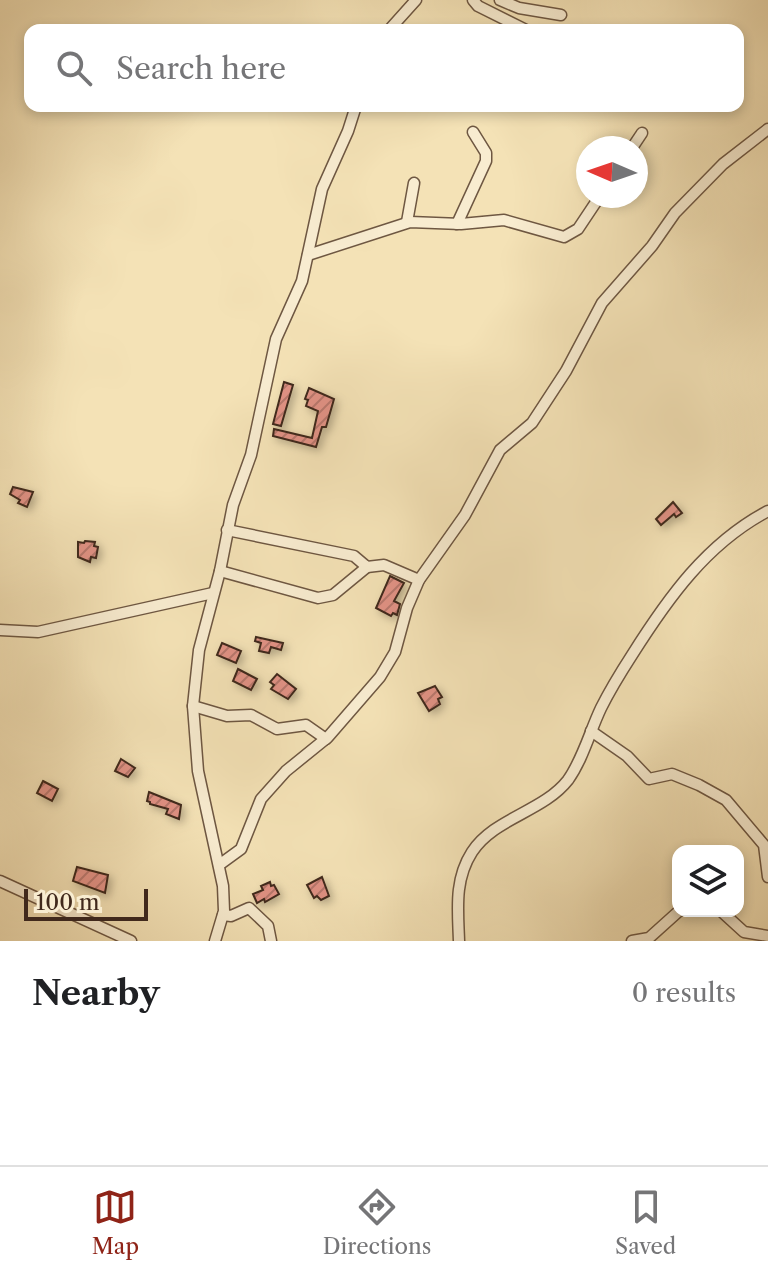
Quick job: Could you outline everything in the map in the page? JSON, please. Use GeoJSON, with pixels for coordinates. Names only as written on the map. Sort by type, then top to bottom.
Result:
{"type":"FeatureCollection","features":[{"type":"Feature","properties":{"kind":"street"},"geometry":{"type":"LineString","coordinates":[[394,24],[416,0]]}},
{"type":"Feature","properties":{"kind":"street"},"geometry":{"type":"LineString","coordinates":[[473,0],[478,6],[514,24]]}},
{"type":"Feature","properties":{"kind":"street"},"geometry":{"type":"LineString","coordinates":[[500,0],[519,8],[561,15]]}},
{"type":"Feature","properties":{"kind":"street"},"geometry":{"type":"LineString","coordinates":[[215,941],[223,915],[223,886],[198,771],[193,706],[197,658],[220,571],[233,505],[251,455],[276,339],[298,292],[322,189],[354,112]]}},
{"type":"Feature","properties":{"kind":"street"},"geometry":{"type":"LineString","coordinates":[[219,865],[241,849],[261,799],[286,771],[326,739],[380,677],[395,652],[407,608],[419,580],[465,515],[500,450],[532,423],[566,371],[602,303],[652,246],[675,213],[723,164],[768,129]]}},
{"type":"Feature","properties":{"kind":"street"},"geometry":{"type":"LineString","coordinates":[[457,224],[486,161],[486,153],[473,132]]}},
{"type":"Feature","properties":{"kind":"street"},"geometry":{"type":"LineString","coordinates":[[407,222],[414,183]]}},
{"type":"Feature","properties":{"kind":"street"},"geometry":{"type":"LineString","coordinates":[[308,255],[407,222],[457,224],[512,221],[564,237],[578,229],[592,208]]}},
{"type":"Feature","properties":{"kind":"street"},"geometry":{"type":"LineString","coordinates":[[459,941],[458,884],[473,850],[492,832],[559,790],[570,777],[602,705],[668,601],[710,552],[728,536],[768,511]]}},
{"type":"Feature","properties":{"kind":"street"},"geometry":{"type":"LineString","coordinates":[[227,530],[354,556],[367,567]]}},
{"type":"Feature","properties":{"kind":"street"},"geometry":{"type":"LineString","coordinates":[[220,571],[318,598],[333,595],[367,567],[384,565],[419,580]]}},
{"type":"Feature","properties":{"kind":"street"},"geometry":{"type":"LineString","coordinates":[[0,630],[27,633],[48,631],[213,593]]}},
{"type":"Feature","properties":{"kind":"street"},"geometry":{"type":"LineString","coordinates":[[193,706],[227,716],[251,715],[281,729],[306,725],[326,739]]}},
{"type":"Feature","properties":{"kind":"street"},"geometry":{"type":"LineString","coordinates":[[591,731],[622,752],[649,779],[672,774],[726,800],[764,845],[768,877]]}},
{"type":"Feature","properties":{"kind":"street"},"geometry":{"type":"LineString","coordinates":[[0,881],[131,941]]}},
{"type":"Feature","properties":{"kind":"street"},"geometry":{"type":"LineString","coordinates":[[223,915],[231,916],[249,908],[268,926],[271,941]]}},
{"type":"Feature","properties":{"kind":"street"},"geometry":{"type":"LineString","coordinates":[[632,941],[649,938],[672,917]]}},
{"type":"Feature","properties":{"kind":"street"},"geometry":{"type":"LineString","coordinates":[[728,917],[744,932],[768,936]]}},
{"type":"Feature","properties":{"kind":"building"},"geometry":{"type":"Polygon","coordinates":[[[284,382],[293,385],[281,426],[273,424],[284,382]]]}},
{"type":"Feature","properties":{"kind":"building"},"geometry":{"type":"Polygon","coordinates":[[[309,388],[334,399],[316,447],[273,436],[274,429],[312,438],[318,411],[306,406],[309,388]]]}},
{"type":"Feature","properties":{"kind":"building"},"geometry":{"type":"Polygon","coordinates":[[[13,487],[33,492],[27,507],[10,494],[13,487]]]}},
{"type":"Feature","properties":{"kind":"building"},"geometry":{"type":"Polygon","coordinates":[[[673,502],[682,513],[676,517],[674,514],[661,525],[656,519],[673,502]]]}},
{"type":"Feature","properties":{"kind":"building"},"geometry":{"type":"Polygon","coordinates":[[[78,542],[95,542],[94,546],[98,547],[96,558],[91,557],[90,562],[78,557],[78,542]]]}},
{"type":"Feature","properties":{"kind":"building"},"geometry":{"type":"Polygon","coordinates":[[[390,576],[404,583],[394,601],[400,604],[397,615],[393,613],[391,616],[376,608],[390,576]]]}},
{"type":"Feature","properties":{"kind":"building"},"geometry":{"type":"Polygon","coordinates":[[[256,637],[283,643],[281,650],[271,647],[269,653],[259,651],[261,643],[255,641],[256,637]]]}},
{"type":"Feature","properties":{"kind":"building"},"geometry":{"type":"Polygon","coordinates":[[[222,643],[241,651],[236,663],[217,655],[222,643]]]}},
{"type":"Feature","properties":{"kind":"building"},"geometry":{"type":"Polygon","coordinates":[[[238,669],[257,679],[251,690],[233,681],[238,669]]]}},
{"type":"Feature","properties":{"kind":"building"},"geometry":{"type":"Polygon","coordinates":[[[277,674],[296,689],[288,699],[271,689],[274,685],[270,682],[277,674]]]}},
{"type":"Feature","properties":{"kind":"building"},"geometry":{"type":"Polygon","coordinates":[[[435,686],[442,697],[438,699],[440,704],[429,711],[418,693],[435,686]]]}},
{"type":"Feature","properties":{"kind":"building"},"geometry":{"type":"Polygon","coordinates":[[[121,759],[135,768],[128,777],[115,771],[121,759]]]}},
{"type":"Feature","properties":{"kind":"building"},"geometry":{"type":"Polygon","coordinates":[[[43,781],[58,789],[52,801],[37,793],[43,781]]]}},
{"type":"Feature","properties":{"kind":"building"},"geometry":{"type":"Polygon","coordinates":[[[149,792],[181,805],[179,819],[166,814],[168,809],[150,804],[147,801],[149,792]]]}},
{"type":"Feature","properties":{"kind":"building"},"geometry":{"type":"Polygon","coordinates":[[[77,867],[108,875],[105,893],[73,881],[77,867]]]}},
{"type":"Feature","properties":{"kind":"building"},"geometry":{"type":"Polygon","coordinates":[[[322,877],[329,896],[321,900],[317,896],[314,898],[307,885],[322,877]]]}},
{"type":"Feature","properties":{"kind":"building"},"geometry":{"type":"Polygon","coordinates":[[[270,882],[279,894],[257,903],[253,894],[263,890],[261,886],[270,882]]]}}]}
